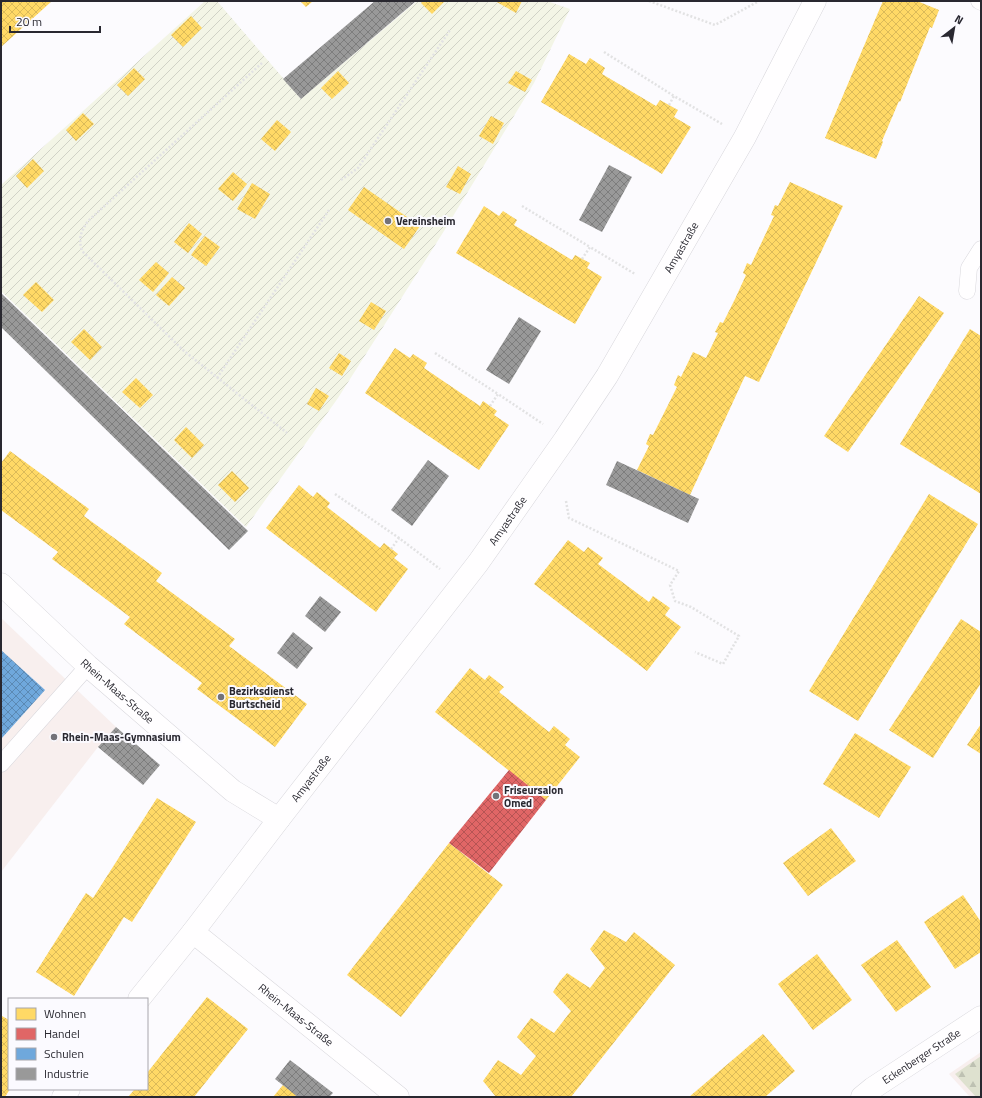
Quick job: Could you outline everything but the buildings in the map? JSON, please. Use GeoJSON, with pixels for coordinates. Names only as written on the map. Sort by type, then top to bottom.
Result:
{"type":"FeatureCollection","features":[{"type":"Feature","properties":{"kind":"street","name":"Amyastraße"},"geometry":{"type":"LineString","coordinates":[[140,998],[193,932],[460,586],[565,439],[607,376],[745,137],[815,1]]}},
{"type":"Feature","properties":{"kind":"street","name":"Rhein-Maas-Straße"},"geometry":{"type":"LineString","coordinates":[[1,584],[88,666],[233,791],[279,819]]}},
{"type":"Feature","properties":{"kind":"street","name":"Rhein-Maas-Straße"},"geometry":{"type":"LineString","coordinates":[[193,932],[398,1097]]}},
{"type":"Feature","properties":{"kind":"street","name":"Eckenberger Straße"},"geometry":{"type":"LineString","coordinates":[[862,1097],[873,1088],[981,1017]]}},
{"type":"Feature","properties":{"kind":"lane"},"geometry":{"type":"LineString","coordinates":[[967,291],[969,268],[981,248]]}},
{"type":"Feature","properties":{"kind":"lane"},"geometry":{"type":"LineString","coordinates":[[1,764],[88,666]]}},
{"type":"Feature","properties":{"kind":"path"},"geometry":{"type":"LineString","coordinates":[[649,1],[714,25],[759,1]]}},
{"type":"Feature","properties":{"kind":"path"},"geometry":{"type":"LineString","coordinates":[[341,180],[358,168],[450,30]]}},
{"type":"Feature","properties":{"kind":"path"},"geometry":{"type":"LineString","coordinates":[[604,52],[674,96],[745,137]]}},
{"type":"Feature","properties":{"kind":"path"},"geometry":{"type":"LineString","coordinates":[[262,63],[88,221],[82,231],[80,241],[82,251],[184,352],[287,433]]}},
{"type":"Feature","properties":{"kind":"path"},"geometry":{"type":"LineString","coordinates":[[669,105],[674,96]]}},
{"type":"Feature","properties":{"kind":"path"},"geometry":{"type":"LineString","coordinates":[[522,206],[658,288]]}},
{"type":"Feature","properties":{"kind":"path"},"geometry":{"type":"LineString","coordinates":[[217,378],[329,210]]}},
{"type":"Feature","properties":{"kind":"path"},"geometry":{"type":"LineString","coordinates":[[582,259],[590,247]]}},
{"type":"Feature","properties":{"kind":"path"},"geometry":{"type":"LineString","coordinates":[[435,353],[565,439]]}},
{"type":"Feature","properties":{"kind":"path"},"geometry":{"type":"LineString","coordinates":[[490,406],[498,394]]}},
{"type":"Feature","properties":{"kind":"path"},"geometry":{"type":"LineString","coordinates":[[336,494],[399,538],[460,586]]}},
{"type":"Feature","properties":{"kind":"path"},"geometry":{"type":"LineString","coordinates":[[566,501],[569,518],[679,571],[670,585],[675,601],[691,607],[739,636],[723,664],[695,652]]}},
{"type":"Feature","properties":{"kind":"path"},"geometry":{"type":"LineString","coordinates":[[391,549],[399,538]]}},
{"type":"Feature","properties":{"kind":"shaded area"},"geometry":{"type":"Polygon","coordinates":[[[205,1],[217,1],[301,99],[417,1],[547,1],[570,9],[534,83],[444,231],[338,398],[246,527],[1,291],[1,185],[205,1]]]}},
{"type":"Feature","properties":{"kind":"shaded area","name":"Rhein-Maas-Gymnasium"},"geometry":{"type":"Polygon","coordinates":[[[1,618],[116,727],[98,747],[1,872],[1,618]]]}},
{"type":"Feature","properties":{"kind":"shaded area"},"geometry":{"type":"Polygon","coordinates":[[[981,1052],[981,1097],[970,1097],[949,1074],[981,1052]]]}},
{"type":"Feature","properties":{"kind":"green space"},"geometry":{"type":"Polygon","coordinates":[[[981,1056],[981,1097],[976,1097],[955,1074],[981,1056]]]}},
{"type":"Feature","properties":{"kind":"place","name":"Vereinsheim"},"geometry":{"type":"Point","coordinates":[388,221]}},
{"type":"Feature","properties":{"kind":"place","name":"Bezirksdienst Burtscheid"},"geometry":{"type":"Point","coordinates":[221,697]}},
{"type":"Feature","properties":{"kind":"place","name":"Rhein-Maas-Gymnasium"},"geometry":{"type":"Point","coordinates":[54,737]}},
{"type":"Feature","properties":{"kind":"place","name":"Friseursalon Omed"},"geometry":{"type":"Point","coordinates":[496,796]}}]}
